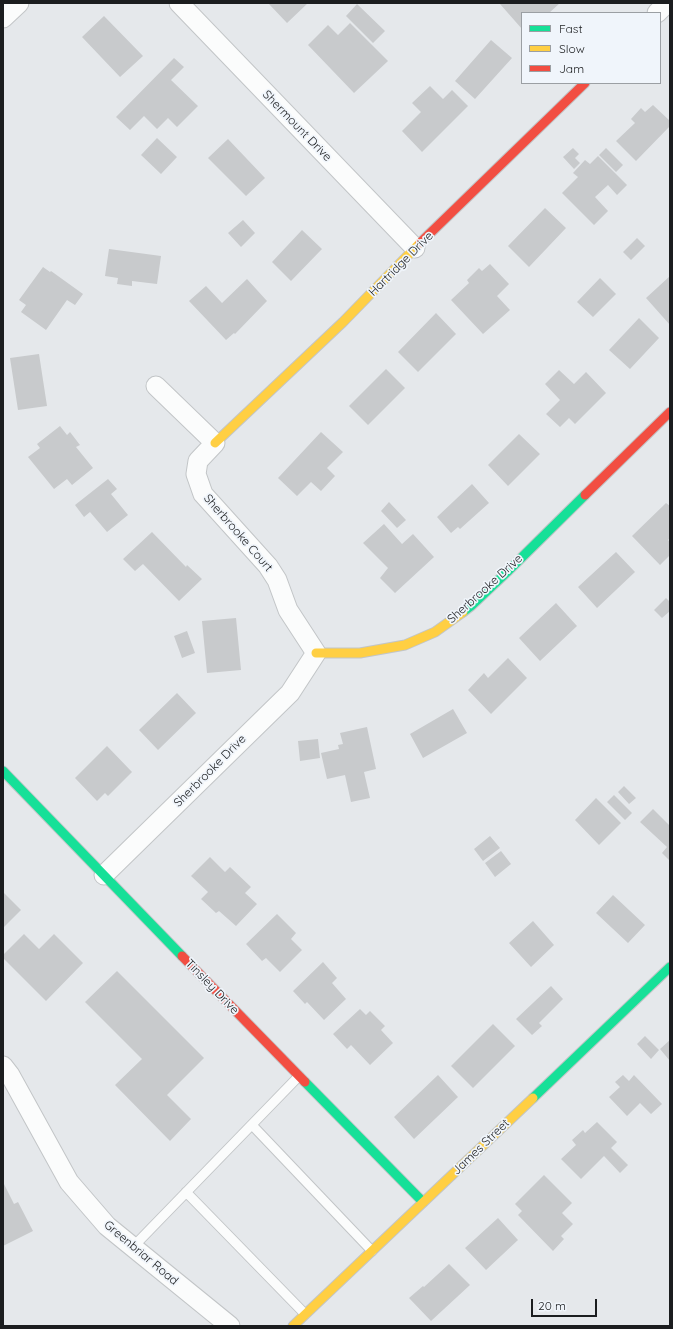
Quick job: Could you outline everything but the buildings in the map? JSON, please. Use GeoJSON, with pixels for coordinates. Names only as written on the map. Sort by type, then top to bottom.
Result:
{"type":"FeatureCollection","features":[{"type":"Feature","properties":{"kind":"street"},"geometry":{"type":"LineString","coordinates":[[3,18],[19,3]]}},
{"type":"Feature","properties":{"kind":"street","name":"Shermount Drive"},"geometry":{"type":"LineString","coordinates":[[179,3],[416,248]]}},
{"type":"Feature","properties":{"kind":"street"},"geometry":{"type":"LineString","coordinates":[[658,12],[667,3]]}},
{"type":"Feature","properties":{"kind":"street","name":"Hartridge Drive"},"geometry":{"type":"LineString","coordinates":[[215,443],[343,322],[416,248],[584,84]]}},
{"type":"Feature","properties":{"kind":"street"},"geometry":{"type":"LineString","coordinates":[[156,386],[215,443]]}},
{"type":"Feature","properties":{"kind":"street","name":"Sherbrooke Drive"},"geometry":{"type":"LineString","coordinates":[[104,876],[290,692],[316,653],[360,652],[405,645],[435,632],[471,606],[670,412]]}},
{"type":"Feature","properties":{"kind":"street","name":"Sherbrooke Court"},"geometry":{"type":"LineString","coordinates":[[215,443],[198,461],[196,474],[203,494],[268,566],[277,580],[288,610],[316,653]]}},
{"type":"Feature","properties":{"kind":"street","name":"Tinsley Drive"},"geometry":{"type":"LineString","coordinates":[[3,771],[423,1202]]}},
{"type":"Feature","properties":{"kind":"street","name":"James Street"},"geometry":{"type":"LineString","coordinates":[[293,1326],[670,967]]}},
{"type":"Feature","properties":{"kind":"street","name":"Greenbriar Road"},"geometry":{"type":"LineString","coordinates":[[3,1066],[10,1075],[69,1182],[107,1226],[230,1326]]}},
{"type":"Feature","properties":{"kind":"lane"},"geometry":{"type":"LineString","coordinates":[[133,1247],[299,1076]]}},
{"type":"Feature","properties":{"kind":"lane"},"geometry":{"type":"LineString","coordinates":[[252,1125],[372,1251]]}},
{"type":"Feature","properties":{"kind":"lane"},"geometry":{"type":"LineString","coordinates":[[186,1192],[305,1314]]}},
{"type":"Feature","properties":{"kind":"traffic: fast"},"geometry":{"type":"LineString","coordinates":[[463,612],[507,572],[585,495]]}},
{"type":"Feature","properties":{"kind":"traffic: fast"},"geometry":{"type":"LineString","coordinates":[[3,771],[182,956]]}},
{"type":"Feature","properties":{"kind":"traffic: fast"},"geometry":{"type":"LineString","coordinates":[[533,1098],[670,967]]}},
{"type":"Feature","properties":{"kind":"traffic: fast"},"geometry":{"type":"LineString","coordinates":[[305,1082],[423,1202]]}},
{"type":"Feature","properties":{"kind":"traffic: slow"},"geometry":{"type":"LineString","coordinates":[[215,443],[343,322],[420,243]]}},
{"type":"Feature","properties":{"kind":"traffic: slow"},"geometry":{"type":"LineString","coordinates":[[316,653],[360,653],[405,645],[435,632],[463,612]]}},
{"type":"Feature","properties":{"kind":"traffic: slow"},"geometry":{"type":"LineString","coordinates":[[293,1326],[533,1098]]}},
{"type":"Feature","properties":{"kind":"traffic: jam"},"geometry":{"type":"LineString","coordinates":[[420,243],[584,84]]}},
{"type":"Feature","properties":{"kind":"traffic: jam"},"geometry":{"type":"LineString","coordinates":[[585,495],[670,412]]}},
{"type":"Feature","properties":{"kind":"traffic: jam"},"geometry":{"type":"LineString","coordinates":[[182,956],[305,1082]]}}]}
